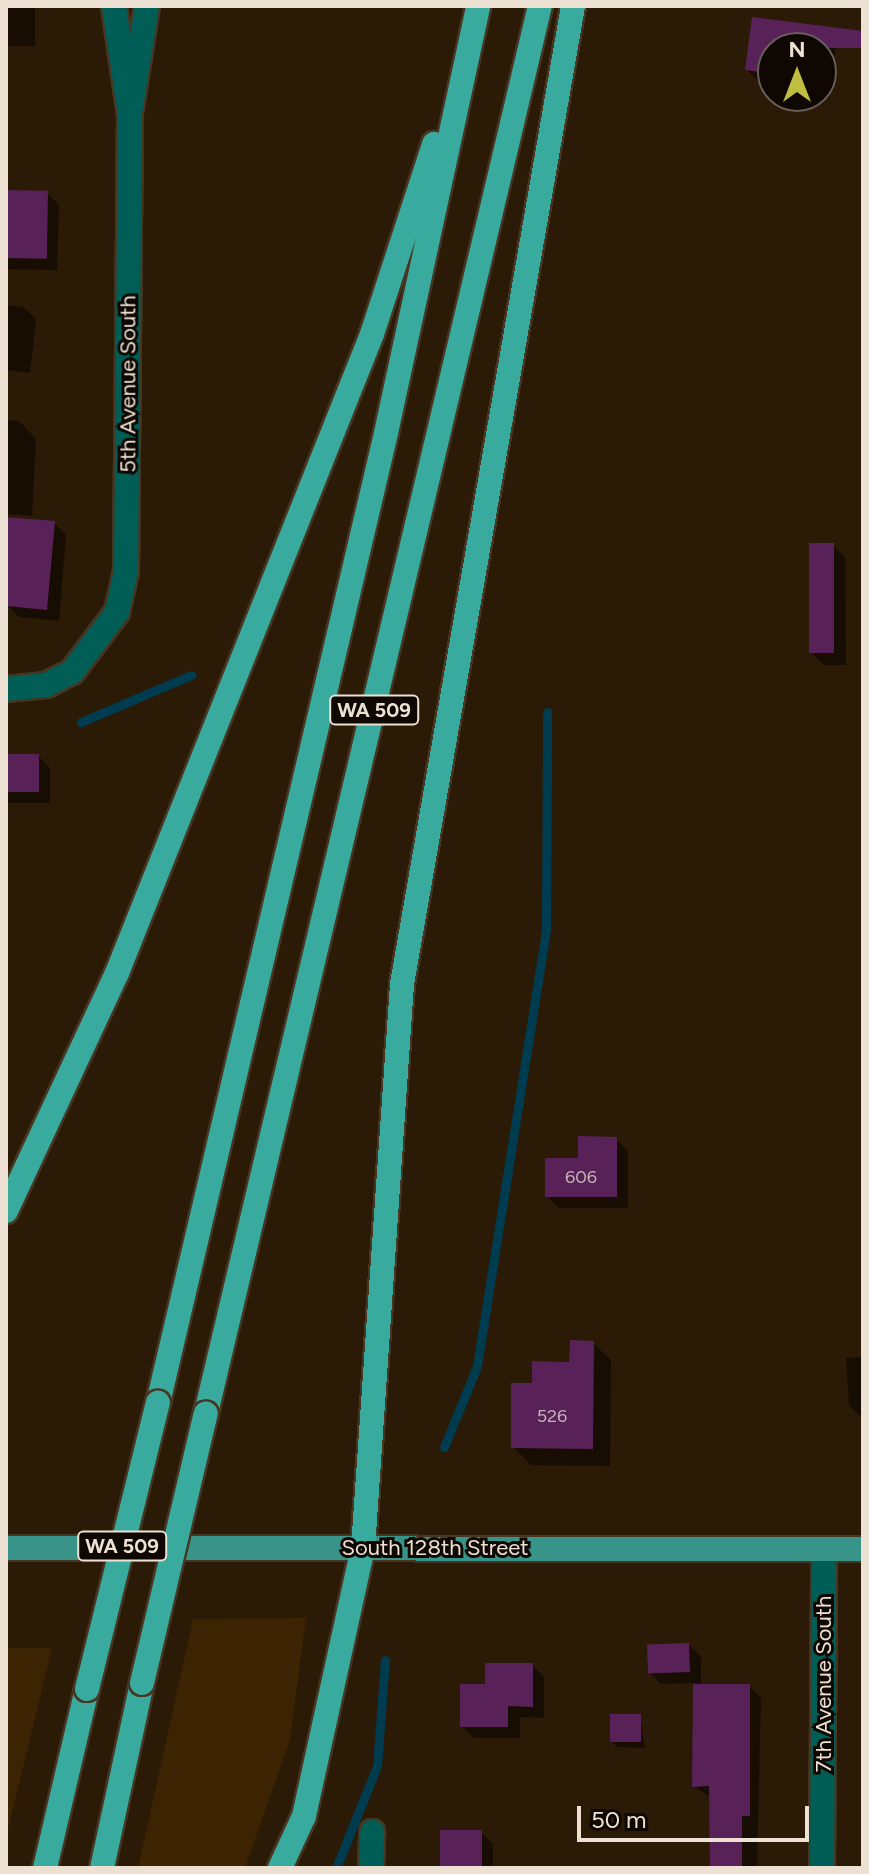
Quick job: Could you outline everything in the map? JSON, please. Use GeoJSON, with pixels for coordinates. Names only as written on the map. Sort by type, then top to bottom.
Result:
{"type":"FeatureCollection","features":[{"type":"Feature","properties":{"kind":"highway"},"geometry":{"type":"LineString","coordinates":[[6,1211],[117,973],[372,334],[471,6]]}},
{"type":"Feature","properties":{"kind":"highway","name":"WA 509"},"geometry":{"type":"LineString","coordinates":[[45,1868],[158,1403],[386,433],[478,6]]}},
{"type":"Feature","properties":{"kind":"highway","name":"WA 509"},"geometry":{"type":"LineString","coordinates":[[102,1868],[142,1683],[540,6]]}},
{"type":"Feature","properties":{"kind":"highway"},"geometry":{"type":"LineString","coordinates":[[280,1868],[304,1816],[363,1548],[402,984],[573,6]]}},
{"type":"Feature","properties":{"kind":"main road","name":"South 128th Street"},"geometry":{"type":"LineString","coordinates":[[6,1548],[863,1549]]}},
{"type":"Feature","properties":{"kind":"street","name":"5th Avenue South"},"geometry":{"type":"LineString","coordinates":[[114,6],[130,115]]}},
{"type":"Feature","properties":{"kind":"street","name":"5th Avenue South"},"geometry":{"type":"LineString","coordinates":[[6,689],[46,685],[97,647],[117,612],[126,571],[130,115],[147,6]]}},
{"type":"Feature","properties":{"kind":"street","name":"7th Avenue South"},"geometry":{"type":"LineString","coordinates":[[822,1868],[824,1549]]}},
{"type":"Feature","properties":{"kind":"street"},"geometry":{"type":"LineString","coordinates":[[371,1868],[372,1832]]}},
{"type":"Feature","properties":{"kind":"shaded area"},"geometry":{"type":"Polygon","coordinates":[[[306,1618],[290,1740],[245,1868],[138,1868],[193,1619],[306,1618]]]}},
{"type":"Feature","properties":{"kind":"shaded area"},"geometry":{"type":"Polygon","coordinates":[[[6,1648],[52,1648],[6,1838],[6,1648]]]}},
{"type":"Feature","properties":{"kind":"building"},"geometry":{"type":"Polygon","coordinates":[[[752,17],[863,31],[863,48],[837,48],[837,32],[757,32],[757,72],[745,70],[752,17]]]}},
{"type":"Feature","properties":{"kind":"building"},"geometry":{"type":"Polygon","coordinates":[[[6,190],[48,191],[47,259],[6,258],[6,190]]]}},
{"type":"Feature","properties":{"kind":"building"},"geometry":{"type":"Polygon","coordinates":[[[6,517],[55,521],[47,610],[6,606],[6,517]]]}},
{"type":"Feature","properties":{"kind":"building"},"geometry":{"type":"Polygon","coordinates":[[[809,543],[834,543],[834,653],[809,653],[809,543]]]}},
{"type":"Feature","properties":{"kind":"building"},"geometry":{"type":"Polygon","coordinates":[[[7,754],[39,754],[39,792],[7,792],[7,754]]]}},
{"type":"Feature","properties":{"kind":"building"},"geometry":{"type":"Polygon","coordinates":[[[578,1136],[617,1137],[617,1197],[545,1197],[545,1158],[578,1158],[578,1136]]]}},
{"type":"Feature","properties":{"kind":"building"},"geometry":{"type":"Polygon","coordinates":[[[570,1340],[594,1341],[593,1449],[511,1448],[511,1383],[532,1383],[532,1361],[569,1362],[570,1340]]]}},
{"type":"Feature","properties":{"kind":"building"},"geometry":{"type":"Polygon","coordinates":[[[689,1643],[690,1672],[648,1673],[647,1644],[689,1643]]]}},
{"type":"Feature","properties":{"kind":"building"},"geometry":{"type":"Polygon","coordinates":[[[485,1663],[533,1663],[533,1707],[508,1706],[508,1727],[460,1727],[460,1684],[485,1684],[485,1663]]]}},
{"type":"Feature","properties":{"kind":"building"},"geometry":{"type":"Polygon","coordinates":[[[693,1684],[750,1684],[750,1816],[742,1816],[742,1868],[710,1868],[709,1786],[692,1787],[693,1684]]]}},
{"type":"Feature","properties":{"kind":"building"},"geometry":{"type":"Polygon","coordinates":[[[610,1714],[641,1714],[641,1742],[610,1742],[610,1714]]]}},
{"type":"Feature","properties":{"kind":"building"},"geometry":{"type":"Polygon","coordinates":[[[440,1830],[482,1830],[482,1868],[440,1868],[440,1830]]]}},
{"type":"Feature","properties":{"kind":"waterway"},"geometry":{"type":"LineString","coordinates":[[81,722],[191,675]]}},
{"type":"Feature","properties":{"kind":"waterway"},"geometry":{"type":"LineString","coordinates":[[444,1447],[477,1366],[546,929],[547,712]]}},
{"type":"Feature","properties":{"kind":"waterway"},"geometry":{"type":"LineString","coordinates":[[336,1868],[377,1766],[385,1660]]}}]}
